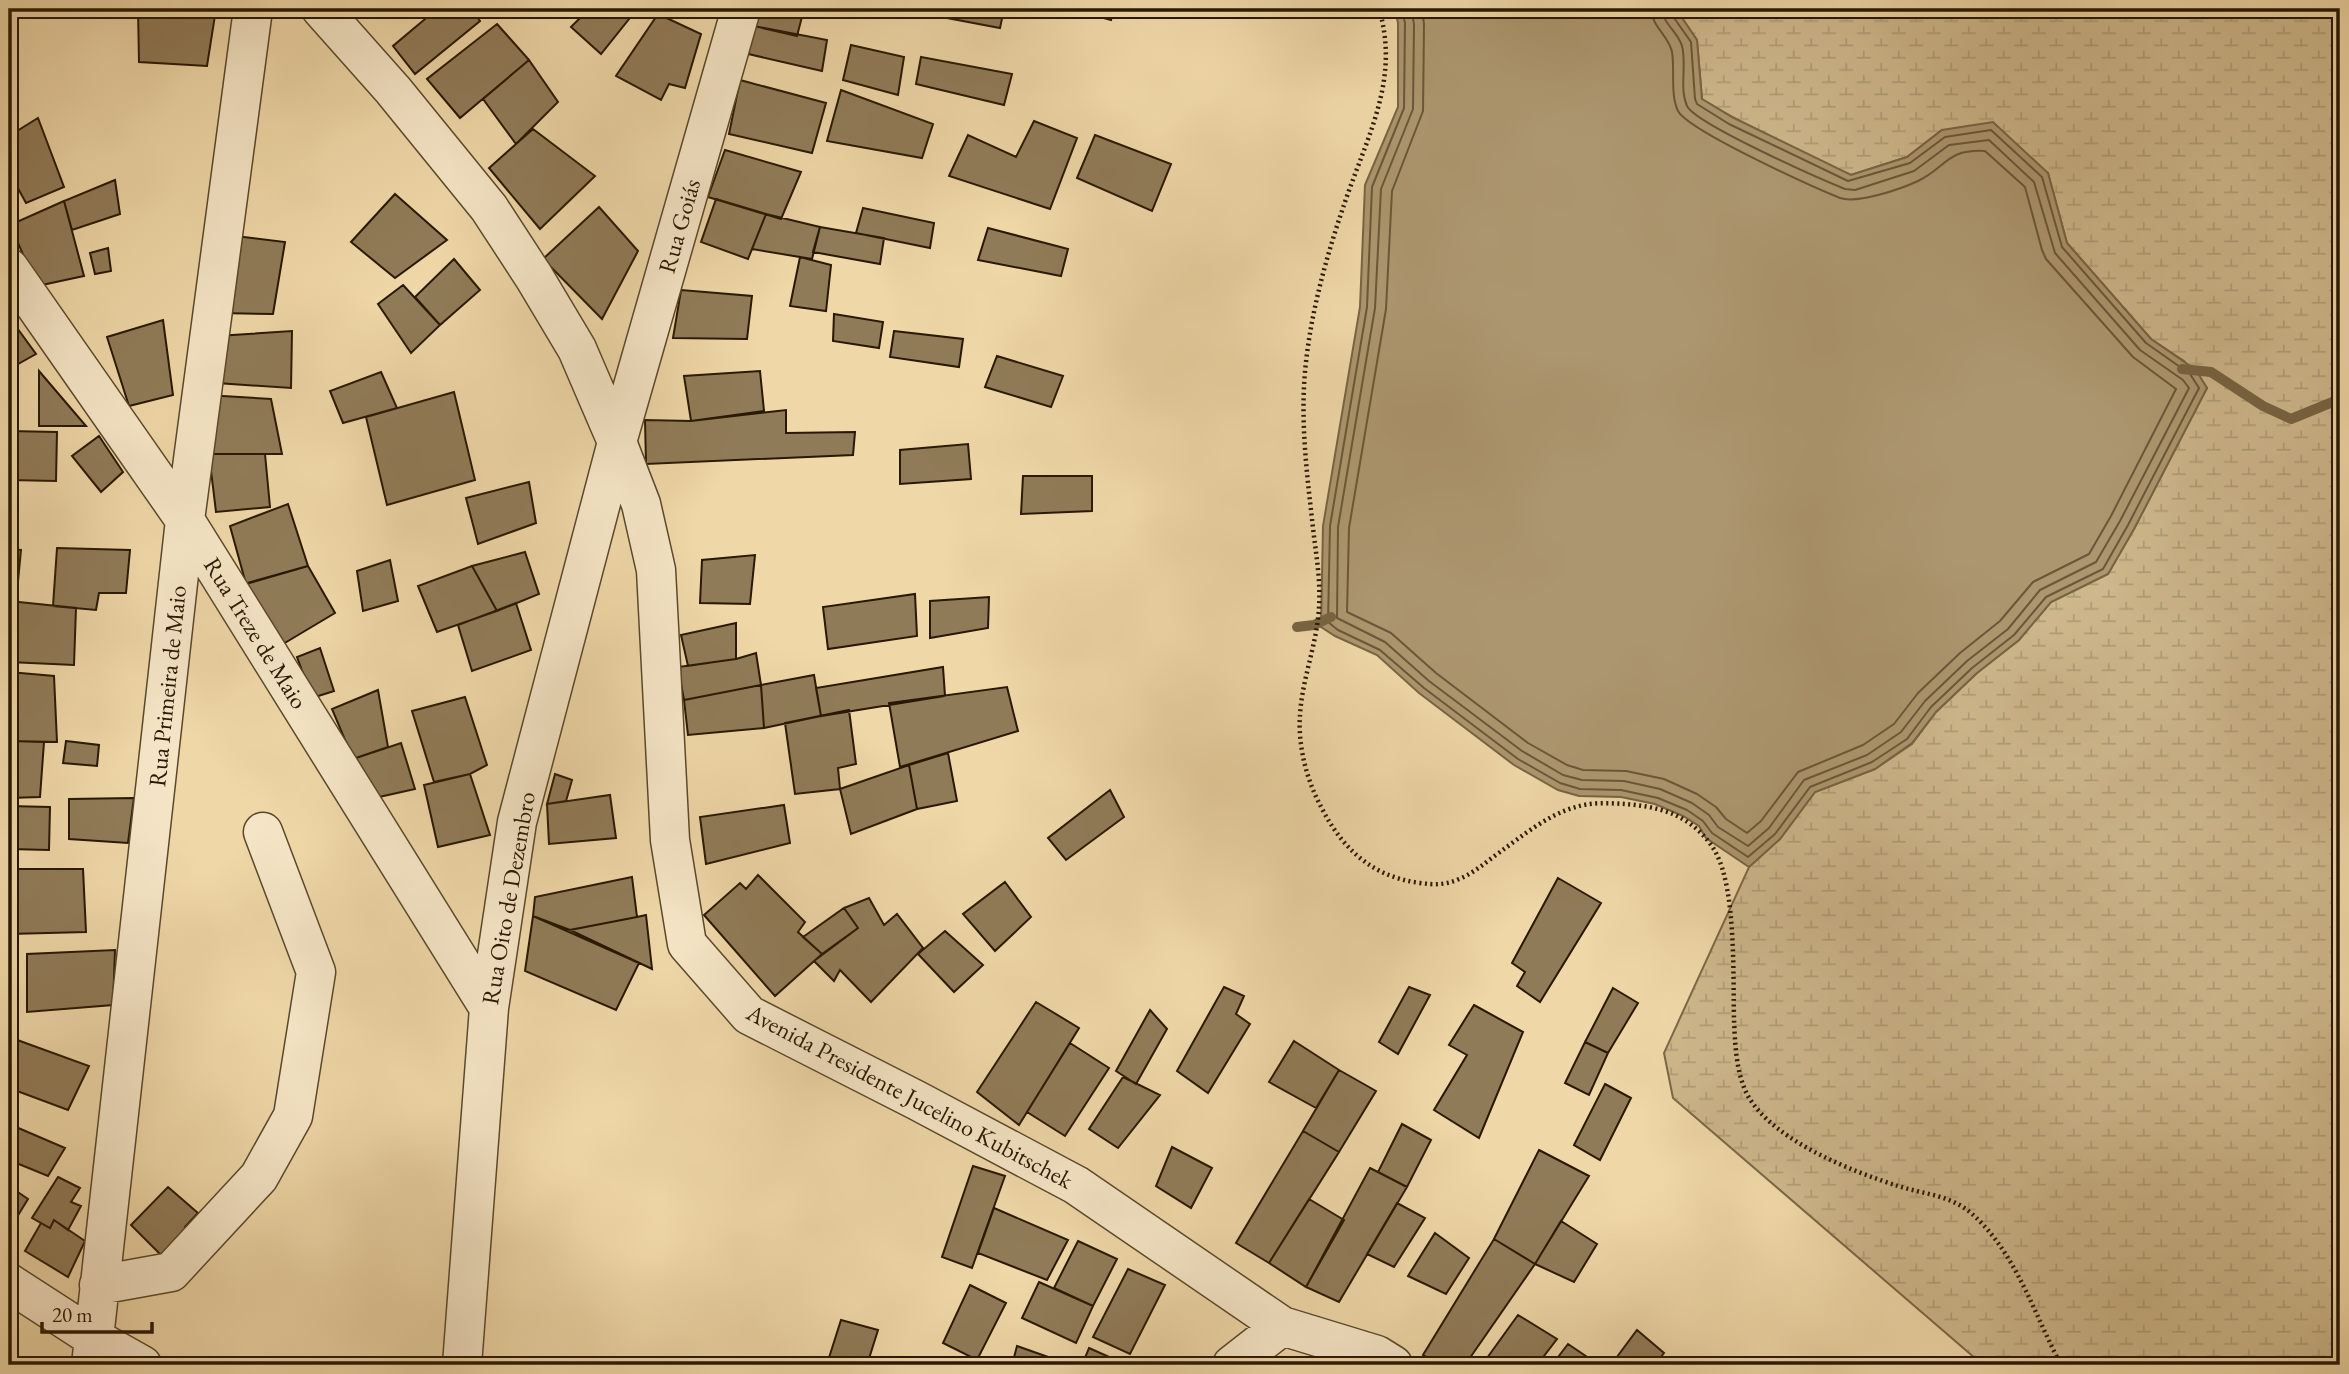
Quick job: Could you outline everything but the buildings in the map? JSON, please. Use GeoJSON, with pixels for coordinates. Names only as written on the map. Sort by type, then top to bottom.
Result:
{"type":"FeatureCollection","features":[{"type":"Feature","properties":{"kind":"street","name":"Rua Primeira de Maio"},"geometry":{"type":"LineString","coordinates":[[92,1352],[185,520],[253,9]]}},
{"type":"Feature","properties":{"kind":"street","name":"Avenida Presidente Jucelino Kubitschek"},"geometry":{"type":"LineString","coordinates":[[321,9],[393,90],[489,208],[577,349],[617,442],[641,504],[656,570],[670,840],[687,944],[749,1015],[1076,1185],[1282,1326],[1377,1355],[1393,1365]]}},
{"type":"Feature","properties":{"kind":"street","name":"Rua Goiás"},"geometry":{"type":"LineString","coordinates":[[617,442],[741,9]]}},
{"type":"Feature","properties":{"kind":"street","name":"Rua Treze de Maio"},"geometry":{"type":"LineString","coordinates":[[9,268],[185,520],[489,1009]]}},
{"type":"Feature","properties":{"kind":"street","name":"Rua Oito de Dezembro"},"geometry":{"type":"LineString","coordinates":[[462,1365],[489,1009],[517,822],[617,442]]}},
{"type":"Feature","properties":{"kind":"street"},"geometry":{"type":"LineString","coordinates":[[99,1285],[171,1272],[259,1177],[293,1116],[316,972],[263,832]]}},
{"type":"Feature","properties":{"kind":"street"},"geometry":{"type":"LineString","coordinates":[[9,1283],[92,1352],[142,1365]]}},
{"type":"Feature","properties":{"kind":"street"},"geometry":{"type":"LineString","coordinates":[[1232,1365],[1282,1326]]}},
{"type":"Feature","properties":{"kind":"path"},"geometry":{"type":"LineString","coordinates":[[1379,9],[1385,42],[1386,71],[1381,104],[1330,245],[1306,361],[1303,418],[1320,589],[1319,610],[1300,715],[1302,751],[1313,790],[1344,843],[1359,859],[1404,881],[1433,885],[1452,883],[1474,872],[1554,816],[1577,806],[1605,803],[1641,805],[1674,814],[1702,833],[1718,856],[1729,903],[1735,1042],[1738,1068],[1749,1097],[1771,1123],[1796,1142],[1860,1174],[1944,1197],[1970,1212],[2003,1249],[2061,1365]]}},
{"type":"Feature","properties":{"kind":"green space"},"geometry":{"type":"Polygon","coordinates":[[[1676,9],[2340,9],[2340,1365],[1983,1365],[1673,1098],[1664,1053],[1749,867],[1780,839],[1815,792],[1875,769],[1912,744],[1936,712],[1977,673],[2019,640],[2051,602],[2108,574],[2207,388],[2184,361],[2151,339],[2067,243],[2048,173],[1942,130],[1907,157],[1851,175],[1832,167],[1756,130],[1702,99],[1697,40],[1676,9]]]}},
{"type":"Feature","properties":{"kind":"water"},"geometry":{"type":"Polygon","coordinates":[[[1395,9],[1676,9],[1697,40],[1702,99],[1732,117],[1851,175],[1907,157],[1942,130],[1993,122],[2048,173],[2067,243],[2151,339],[2196,370],[2207,388],[2108,574],[2051,602],[2019,640],[1977,673],[1936,712],[1912,743],[1875,769],[1815,792],[1780,839],[1749,867],[1706,838],[1699,826],[1655,804],[1621,797],[1579,796],[1558,790],[1514,765],[1419,693],[1377,655],[1321,627],[1323,526],[1360,307],[1365,185],[1398,107],[1398,23],[1395,9]]]}},
{"type":"Feature","properties":{"kind":"waterway"},"geometry":{"type":"LineString","coordinates":[[2182,369],[2211,372],[2263,406],[2291,419],[2340,399]]}},
{"type":"Feature","properties":{"kind":"waterway"},"geometry":{"type":"LineString","coordinates":[[1297,627],[1314,625],[1331,617]]}}]}
